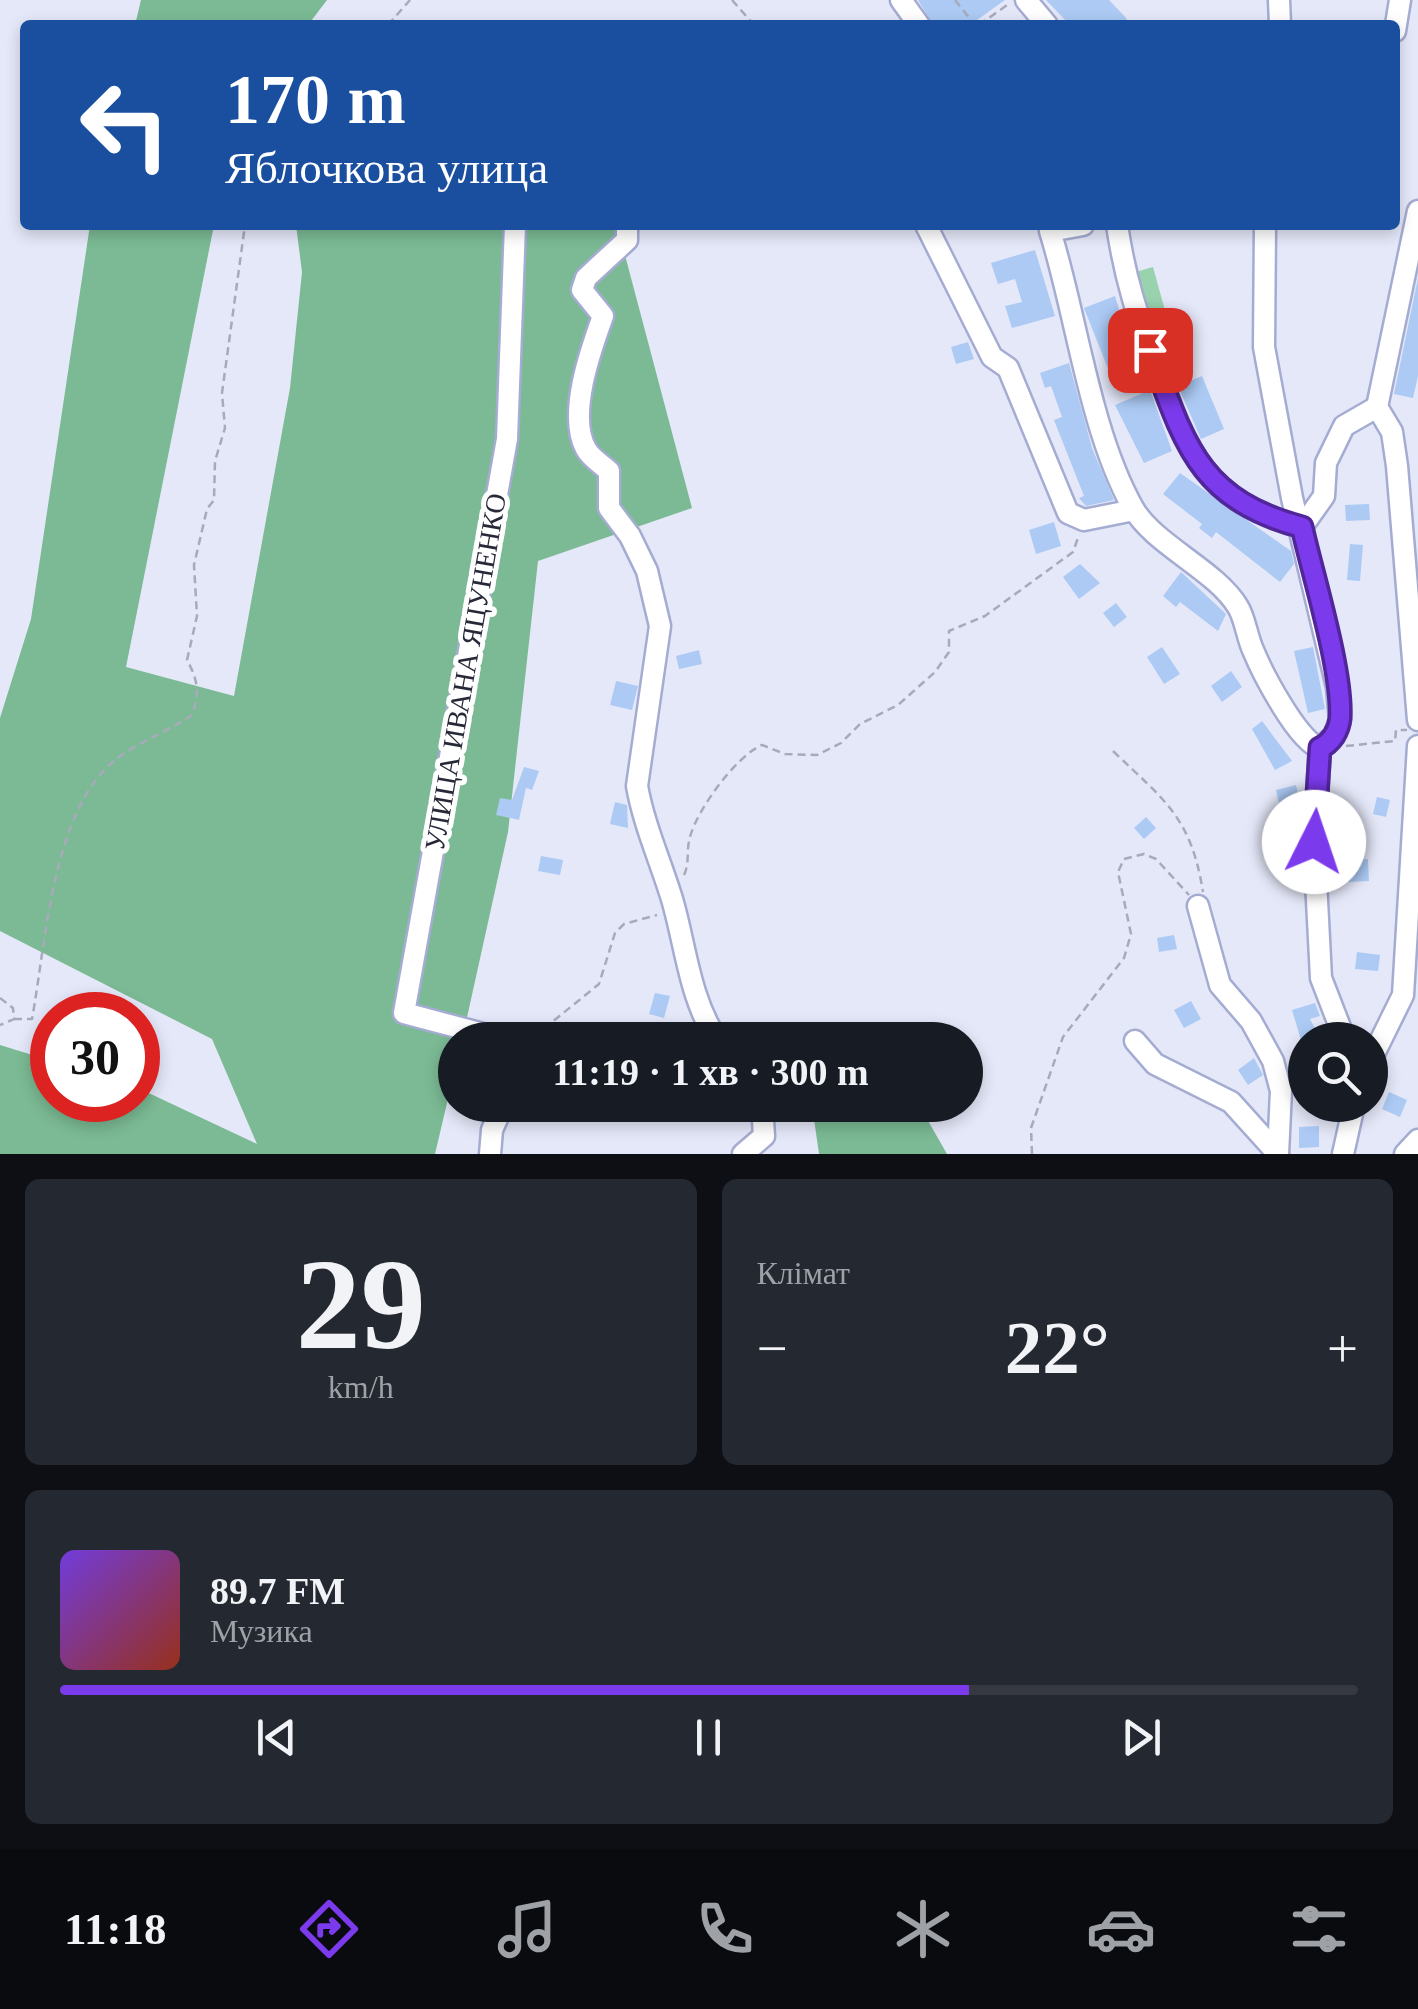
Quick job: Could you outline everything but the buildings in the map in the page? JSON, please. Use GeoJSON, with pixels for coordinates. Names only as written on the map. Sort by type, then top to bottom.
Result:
{"type":"FeatureCollection","features":[{"type":"Feature","properties":{"kind":"street"},"geometry":{"type":"LineString","coordinates":[[1017,3],[1039,20]]}},
{"type":"Feature","properties":{"kind":"street"},"geometry":{"type":"LineString","coordinates":[[1418,211],[1377,407],[1392,432],[1397,466],[1418,720]]}},
{"type":"Feature","properties":{"kind":"street","name":"УЛИЦА ИВАНА ЯЦУНЕНКО"},"geometry":{"type":"LineString","coordinates":[[438,1023],[404,1014],[507,439],[515,230]]}},
{"type":"Feature","properties":{"kind":"street"},"geometry":{"type":"LineString","coordinates":[[627,230],[627,240],[586,278],[582,290],[603,316],[585,366],[580,409],[585,448],[609,471],[609,508],[630,536],[647,571],[660,626],[637,786],[641,811],[670,895],[698,1010],[706,1022]]}},
{"type":"Feature","properties":{"kind":"street"},"geometry":{"type":"LineString","coordinates":[[928,230],[992,357],[1008,368],[1034,424],[1055,490],[1068,513],[1084,520],[1134,510]]}},
{"type":"Feature","properties":{"kind":"street"},"geometry":{"type":"LineString","coordinates":[[1049,230],[1071,298],[1080,357],[1134,510],[1238,606],[1255,654],[1296,728],[1310,746],[1320,748]]}},
{"type":"Feature","properties":{"kind":"street"},"geometry":{"type":"LineString","coordinates":[[1118,230],[1126,286],[1186,446],[1231,497],[1267,518],[1302,527]]}},
{"type":"Feature","properties":{"kind":"street"},"geometry":{"type":"LineString","coordinates":[[1265,230],[1264,347],[1292,498],[1302,527],[1339,704],[1340,720],[1334,736],[1320,748],[1314,842],[1321,978],[1338,1022]]}},
{"type":"Feature","properties":{"kind":"street"},"geometry":{"type":"LineString","coordinates":[[1302,527],[1324,496],[1326,463],[1344,426],[1377,407]]}},
{"type":"Feature","properties":{"kind":"street"},"geometry":{"type":"LineString","coordinates":[[1388,1025],[1403,995],[1418,746]]}},
{"type":"Feature","properties":{"kind":"street"},"geometry":{"type":"LineString","coordinates":[[1135,1041],[1155,1064],[1231,1102],[1278,1154],[1281,1091],[1274,1061],[1251,1021],[1220,985],[1198,906]]}},
{"type":"Feature","properties":{"kind":"street"},"geometry":{"type":"LineString","coordinates":[[490,1154],[495,1122]]}},
{"type":"Feature","properties":{"kind":"street"},"geometry":{"type":"LineString","coordinates":[[743,1154],[764,1136],[763,1122]]}},
{"type":"Feature","properties":{"kind":"street"},"geometry":{"type":"LineString","coordinates":[[1343,1154],[1350,1122]]}},
{"type":"Feature","properties":{"kind":"street"},"geometry":{"type":"LineString","coordinates":[[1405,1154],[1418,1140]]}},
{"type":"Feature","properties":{"kind":"path"},"geometry":{"type":"LineString","coordinates":[[392,20],[410,0]]}},
{"type":"Feature","properties":{"kind":"path"},"geometry":{"type":"LineString","coordinates":[[732,0],[750,20]]}},
{"type":"Feature","properties":{"kind":"path"},"geometry":{"type":"LineString","coordinates":[[955,0],[973,20]]}},
{"type":"Feature","properties":{"kind":"path"},"geometry":{"type":"LineString","coordinates":[[986,20],[1017,3]]}},
{"type":"Feature","properties":{"kind":"path"},"geometry":{"type":"LineString","coordinates":[[0,1025],[14,1019],[32,1019],[65,841],[85,796],[117,758],[192,715],[198,697],[196,677],[186,660],[197,616],[194,566],[207,510],[214,500],[215,461],[226,428],[222,392],[244,230]]}},
{"type":"Feature","properties":{"kind":"path"},"geometry":{"type":"LineString","coordinates":[[552,1022],[599,984],[615,933],[624,924],[654,918],[688,866],[690,834],[715,790],[740,759],[762,745],[784,754],[817,756],[840,743],[860,724],[898,705],[944,662],[950,631],[985,616],[1073,552],[1084,520]]}},
{"type":"Feature","properties":{"kind":"path"},"geometry":{"type":"LineString","coordinates":[[1320,748],[1395,741],[1396,730],[1418,730]]}},
{"type":"Feature","properties":{"kind":"path"},"geometry":{"type":"LineString","coordinates":[[1032,1154],[1031,1128],[1063,1038],[1124,958],[1130,934],[1118,872],[1124,860],[1144,854],[1156,859],[1198,906],[1204,896],[1198,854],[1186,830],[1161,796],[1113,751]]}},
{"type":"Feature","properties":{"kind":"path"},"geometry":{"type":"LineString","coordinates":[[0,998],[12,1008],[14,1019]]}},
{"type":"Feature","properties":{"kind":"green space"},"geometry":{"type":"Polygon","coordinates":[[[141,0],[327,0],[312,20],[136,20],[141,0]]]}},
{"type":"Feature","properties":{"kind":"green space"},"geometry":{"type":"Polygon","coordinates":[[[89,230],[213,230],[126,667],[234,696],[290,388],[302,272],[297,230],[618,230],[692,508],[538,561],[508,832],[466,1022],[438,1022],[438,1122],[443,1122],[435,1154],[0,1154],[0,1045],[30,1054],[30,1122],[160,1122],[160,1098],[257,1144],[212,1039],[160,1013],[160,992],[120,992],[0,931],[0,718],[31,619],[89,230]]]}},
{"type":"Feature","properties":{"kind":"green space"},"geometry":{"type":"Polygon","coordinates":[[[1153,267],[1166,314],[1146,320],[1132,273],[1153,267]]]}},
{"type":"Feature","properties":{"kind":"green space"},"geometry":{"type":"Polygon","coordinates":[[[1172,318],[1188,369],[1165,376],[1149,325],[1172,318]]]}},
{"type":"Feature","properties":{"kind":"green space"},"geometry":{"type":"Polygon","coordinates":[[[814,1122],[929,1122],[947,1154],[819,1154],[814,1122]]]}},
{"type":"Feature","properties":{"kind":"route"},"geometry":{"type":"LineString","coordinates":[[1150,350],[1186,446],[1206,473],[1231,497],[1267,518],[1302,527],[1337,687],[1340,720],[1334,736],[1320,748],[1314,842]]}}]}
